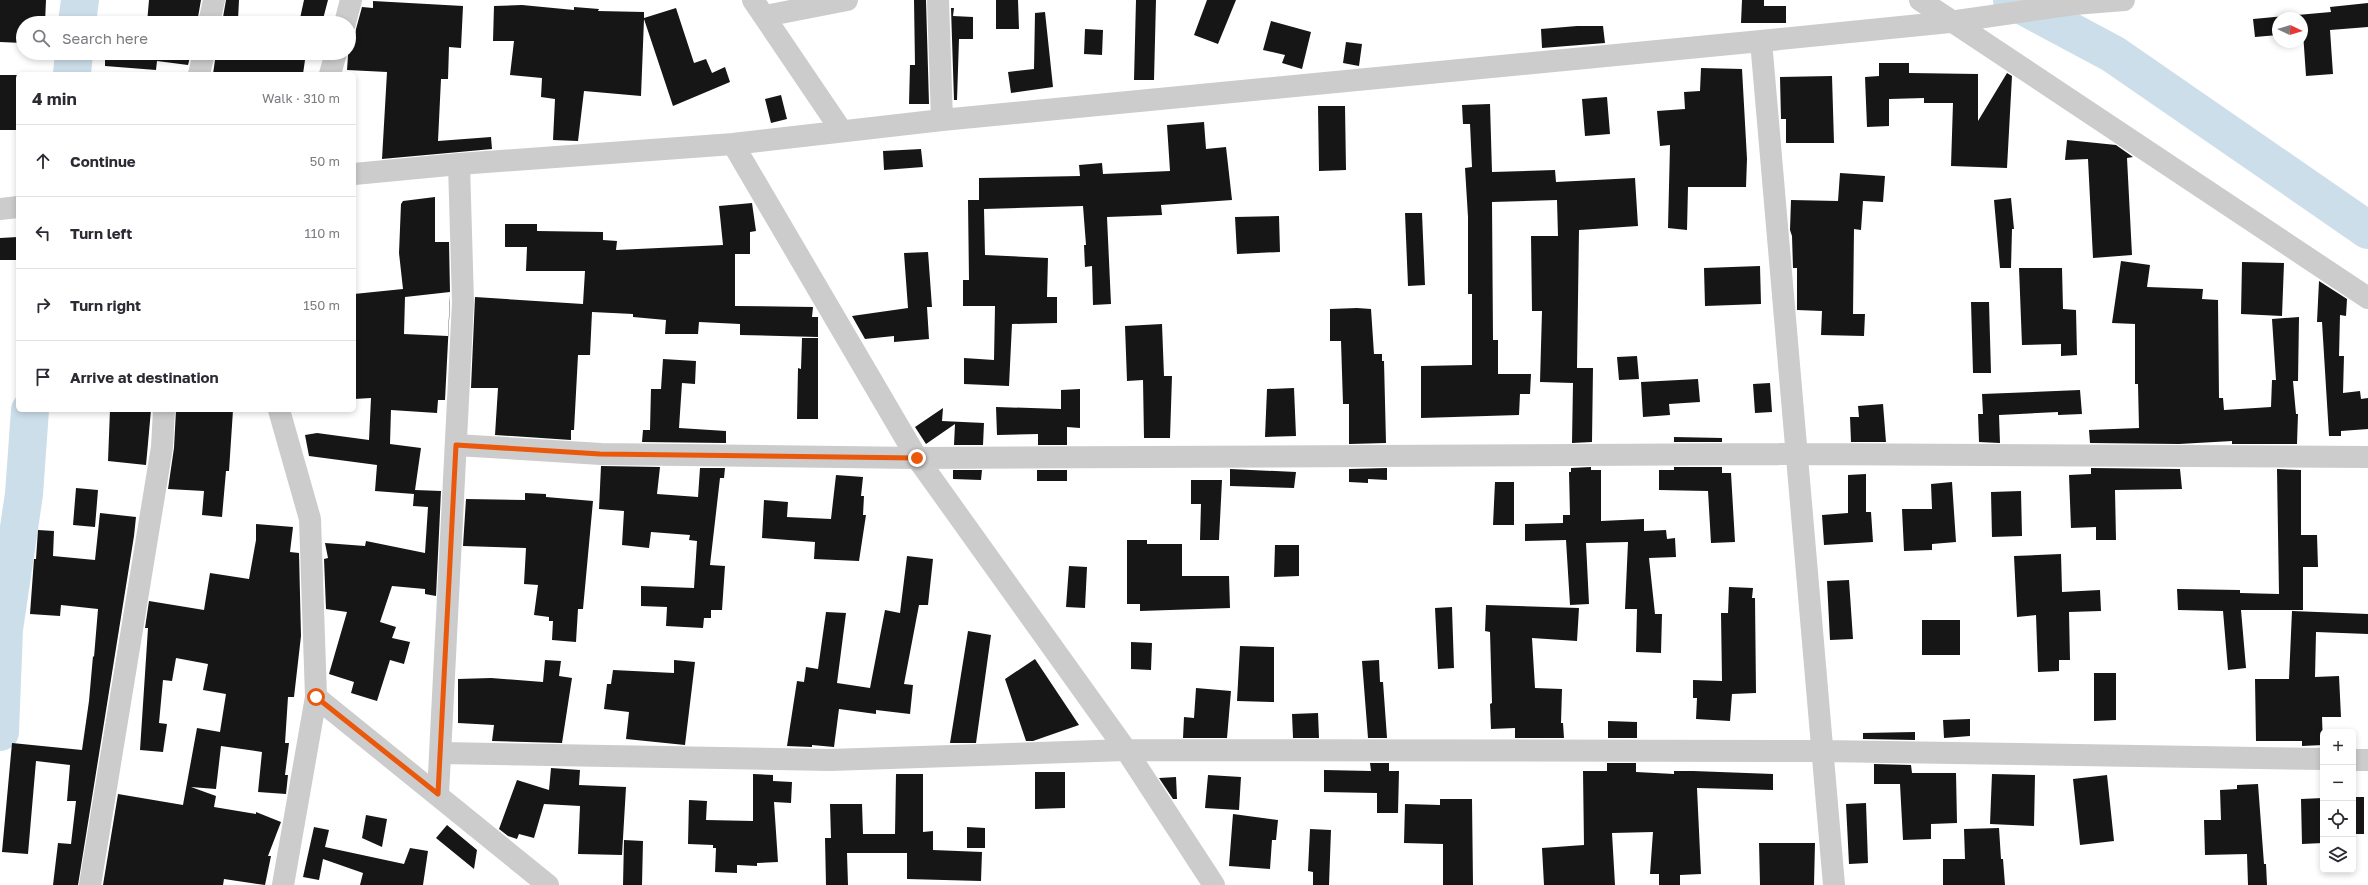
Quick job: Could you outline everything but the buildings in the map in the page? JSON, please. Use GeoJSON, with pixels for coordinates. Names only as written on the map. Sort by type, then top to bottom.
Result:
{"type":"FeatureCollection","features":[{"type":"Feature","properties":{"kind":"street"},"geometry":{"type":"LineString","coordinates":[[211,16],[214,0]]}},
{"type":"Feature","properties":{"kind":"street"},"geometry":{"type":"LineString","coordinates":[[346,16],[351,0]]}},
{"type":"Feature","properties":{"kind":"street"},"geometry":{"type":"LineString","coordinates":[[841,130],[759,8],[847,0]]}},
{"type":"Feature","properties":{"kind":"street"},"geometry":{"type":"LineString","coordinates":[[938,0],[942,120]]}},
{"type":"Feature","properties":{"kind":"street"},"geometry":{"type":"LineString","coordinates":[[1920,0],[1950,22],[2368,298]]}},
{"type":"Feature","properties":{"kind":"street"},"geometry":{"type":"LineString","coordinates":[[356,174],[459,164],[733,144],[841,130],[1950,22],[2003,13],[2074,4],[2124,0]]}},
{"type":"Feature","properties":{"kind":"street"},"geometry":{"type":"LineString","coordinates":[[1761,41],[1824,751],[1834,885]]}},
{"type":"Feature","properties":{"kind":"street"},"geometry":{"type":"LineString","coordinates":[[199,72],[202,60]]}},
{"type":"Feature","properties":{"kind":"street"},"geometry":{"type":"LineString","coordinates":[[331,72],[334,60]]}},
{"type":"Feature","properties":{"kind":"street"},"geometry":{"type":"LineString","coordinates":[[733,144],[917,458],[1126,750],[1214,885]]}},
{"type":"Feature","properties":{"kind":"street"},"geometry":{"type":"LineString","coordinates":[[438,794],[442,753],[463,302],[459,164]]}},
{"type":"Feature","properties":{"kind":"street"},"geometry":{"type":"LineString","coordinates":[[0,209],[16,207]]}},
{"type":"Feature","properties":{"kind":"street"},"geometry":{"type":"LineString","coordinates":[[90,885],[162,447],[164,412]]}},
{"type":"Feature","properties":{"kind":"street"},"geometry":{"type":"LineString","coordinates":[[280,412],[310,519],[316,697],[284,885]]}},
{"type":"Feature","properties":{"kind":"street"},"geometry":{"type":"LineString","coordinates":[[456,445],[600,454],[917,458],[1797,454],[2368,457]]}},
{"type":"Feature","properties":{"kind":"street"},"geometry":{"type":"LineString","coordinates":[[316,697],[438,794],[548,885]]}},
{"type":"Feature","properties":{"kind":"street"},"geometry":{"type":"LineString","coordinates":[[442,753],[830,760],[1126,750],[1824,751],[2320,759]]}},
{"type":"Feature","properties":{"kind":"street"},"geometry":{"type":"LineString","coordinates":[[2356,760],[2368,760]]}},
{"type":"Feature","properties":{"kind":"waterway"},"geometry":{"type":"LineString","coordinates":[[78,16],[80,0]]}},
{"type":"Feature","properties":{"kind":"waterway"},"geometry":{"type":"LineString","coordinates":[[2012,0],[2113,54],[2368,230]]}},
{"type":"Feature","properties":{"kind":"waterway"},"geometry":{"type":"LineString","coordinates":[[72,72],[73,60]]}},
{"type":"Feature","properties":{"kind":"waterway"},"geometry":{"type":"LineString","coordinates":[[0,732],[4,629],[24,494],[30,412]]}},
{"type":"Feature","properties":{"kind":"route"},"geometry":{"type":"LineString","coordinates":[[316,697],[438,794],[442,753],[456,445],[600,454],[917,458]]}}]}
